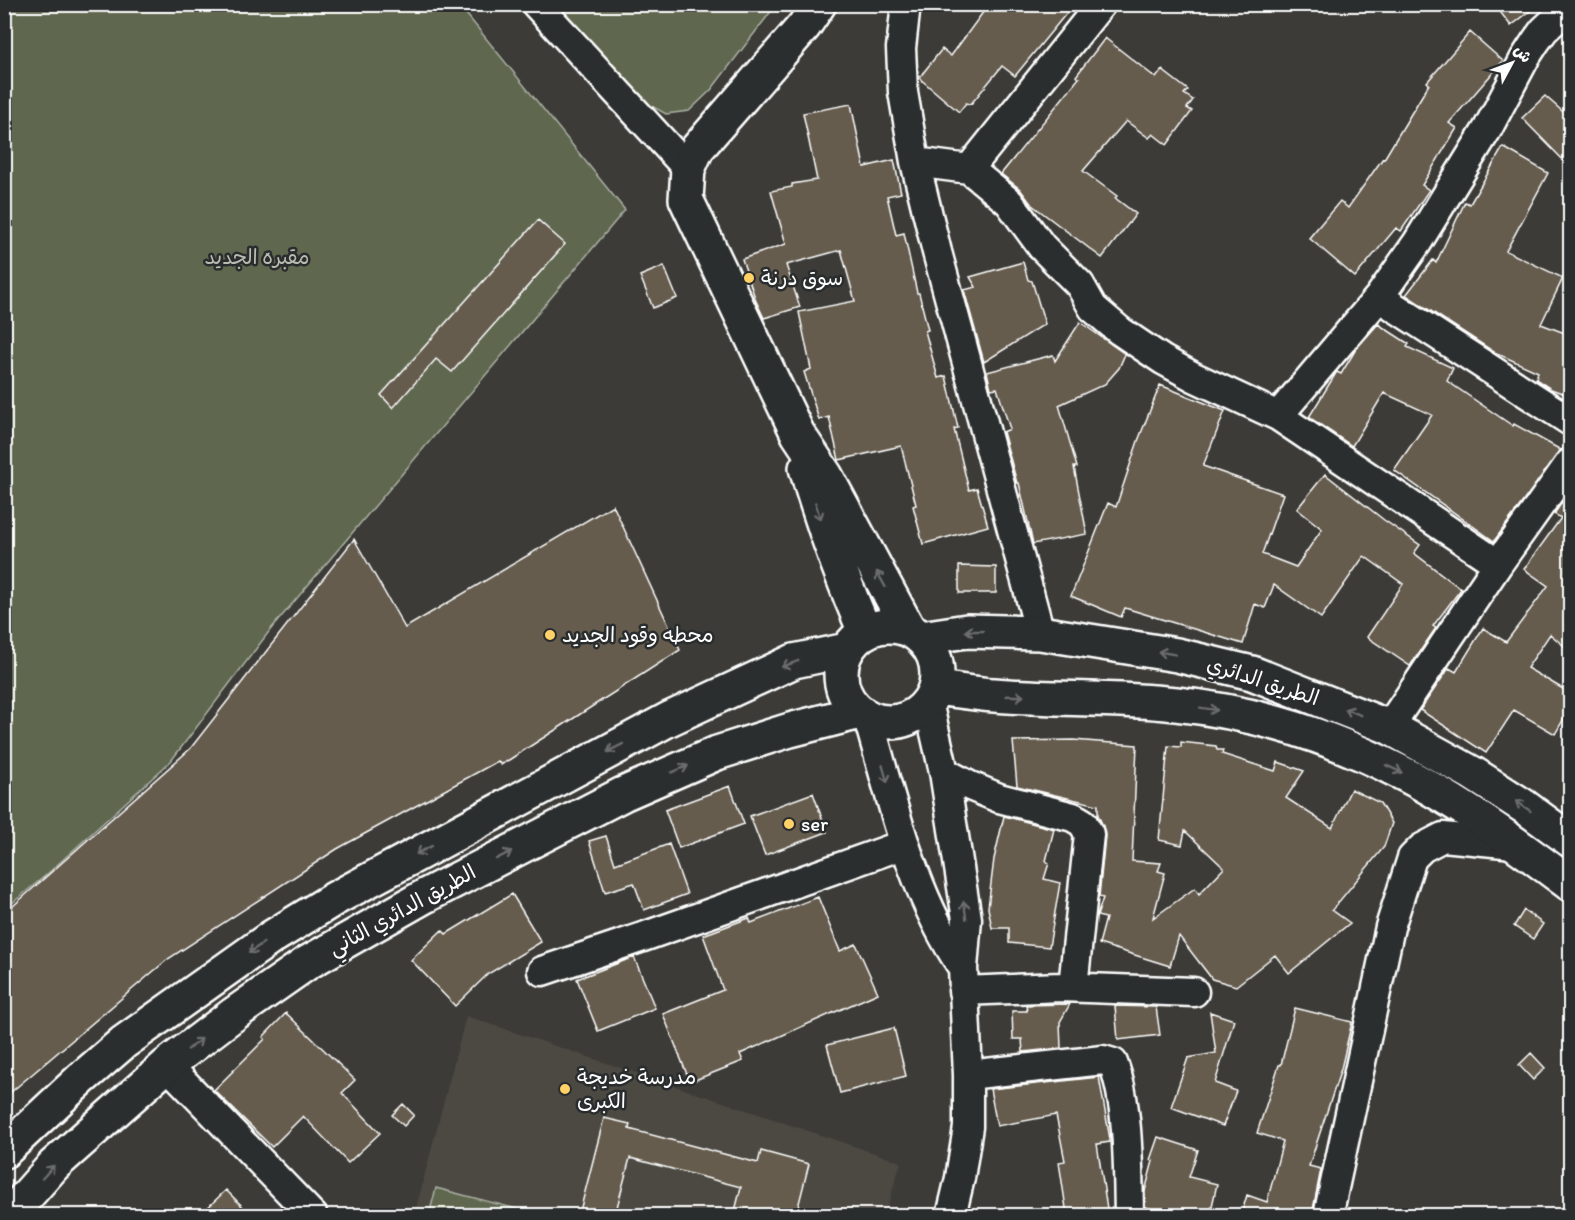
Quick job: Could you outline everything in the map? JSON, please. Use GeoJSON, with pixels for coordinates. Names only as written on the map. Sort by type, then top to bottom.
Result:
{"type":"FeatureCollection","features":[{"type":"Feature","properties":{"kind":"main road"},"geometry":{"type":"LineString","coordinates":[[819,4],[804,26],[698,149],[688,169],[685,189],[689,208],[798,434],[826,476],[915,634],[932,652],[937,670],[932,695],[916,714],[901,721],[884,722],[864,715],[848,699],[842,684],[841,667],[856,641],[887,626],[915,634]]}},
{"type":"Feature","properties":{"kind":"main road"},"geometry":{"type":"LineString","coordinates":[[798,434],[819,514],[840,575],[856,641]]}},
{"type":"Feature","properties":{"kind":"main road","name":"الطريق الدائري"},"geometry":{"type":"LineString","coordinates":[[915,634],[967,631],[1040,633],[1177,655],[1252,673],[1389,727],[1472,773],[1570,837]]}},
{"type":"Feature","properties":{"kind":"main road","name":"الطريق الدائري الثاني"},"geometry":{"type":"LineString","coordinates":[[4,1150],[124,1042],[272,937],[334,899],[669,719],[794,661],[856,641]]}},
{"type":"Feature","properties":{"kind":"main road","name":"الطريق الدائري"},"geometry":{"type":"LineString","coordinates":[[932,695],[994,695],[1176,704],[1230,712],[1298,729],[1401,772],[1464,810],[1570,884]]}},
{"type":"Feature","properties":{"kind":"main road","name":"الطريق الدائري الثاني"},"geometry":{"type":"LineString","coordinates":[[9,1215],[54,1165],[167,1065],[307,963],[425,896],[623,794],[717,753],[790,730],[864,715]]}},
{"type":"Feature","properties":{"kind":"street"},"geometry":{"type":"LineString","coordinates":[[536,4],[688,169]]}},
{"type":"Feature","properties":{"kind":"street"},"geometry":{"type":"LineString","coordinates":[[906,4],[901,48],[903,92],[915,162],[937,252],[1040,633]]}},
{"type":"Feature","properties":{"kind":"street"},"geometry":{"type":"LineString","coordinates":[[969,170],[1101,4]]}},
{"type":"Feature","properties":{"kind":"street"},"geometry":{"type":"LineString","coordinates":[[1278,416],[1379,297],[1417,243],[1482,138],[1530,49],[1544,30],[1570,6]]}},
{"type":"Feature","properties":{"kind":"street"},"geometry":{"type":"LineString","coordinates":[[915,162],[969,170],[1009,202],[1042,247],[1080,285],[1093,308],[1120,331],[1184,371],[1278,416],[1498,564]]}},
{"type":"Feature","properties":{"kind":"street"},"geometry":{"type":"LineString","coordinates":[[1379,297],[1570,422]]}},
{"type":"Feature","properties":{"kind":"street"},"geometry":{"type":"LineString","coordinates":[[1389,727],[1498,564],[1570,463]]}},
{"type":"Feature","properties":{"kind":"street"},"geometry":{"type":"LineString","coordinates":[[932,695],[967,920],[963,979],[968,1127],[960,1178],[951,1215]]}},
{"type":"Feature","properties":{"kind":"street"},"geometry":{"type":"LineString","coordinates":[[864,715],[904,844],[930,911],[963,979]]}},
{"type":"Feature","properties":{"kind":"street"},"geometry":{"type":"LineString","coordinates":[[944,772],[999,798],[1073,817],[1087,828],[1089,834],[1073,987]]}},
{"type":"Feature","properties":{"kind":"street"},"geometry":{"type":"LineString","coordinates":[[1328,1215],[1390,927],[1412,858],[1433,841],[1443,837],[1514,844]]}},
{"type":"Feature","properties":{"kind":"street"},"geometry":{"type":"LineString","coordinates":[[542,971],[904,844]]}},
{"type":"Feature","properties":{"kind":"street"},"geometry":{"type":"LineString","coordinates":[[963,979],[1073,987],[1194,992]]}},
{"type":"Feature","properties":{"kind":"street"},"geometry":{"type":"LineString","coordinates":[[968,1074],[1103,1060],[1113,1063],[1122,1099],[1128,1166],[1129,1215]]}},
{"type":"Feature","properties":{"kind":"street"},"geometry":{"type":"LineString","coordinates":[[167,1065],[314,1215]]}},
{"type":"Feature","properties":{"kind":"shaded area","name":"مدرسة خديجة الكبرى"},"geometry":{"type":"Polygon","coordinates":[[[466,1016],[901,1162],[885,1215],[414,1216],[466,1016]]]}},
{"type":"Feature","properties":{"kind":"green space","name":"مقبره الجديد"},"geometry":{"type":"Polygon","coordinates":[[[5,5],[459,5],[625,210],[271,629],[171,761],[45,876],[5,909],[5,5]]]}},
{"type":"Feature","properties":{"kind":"green space"},"geometry":{"type":"Polygon","coordinates":[[[554,5],[776,5],[711,90],[689,111],[666,114],[637,98],[554,5]]]}},
{"type":"Feature","properties":{"kind":"green space"},"geometry":{"type":"Polygon","coordinates":[[[436,1188],[540,1215],[429,1215],[436,1188]]]}},
{"type":"Feature","properties":{"kind":"building"},"geometry":{"type":"Polygon","coordinates":[[[989,4],[1074,4],[1015,76],[1002,66],[971,104],[966,103],[959,112],[919,78],[942,49],[951,56],[989,4]]]}},
{"type":"Feature","properties":{"kind":"building"},"geometry":{"type":"Polygon","coordinates":[[[1494,4],[1539,4],[1511,26],[1494,4]]]}},
{"type":"Feature","properties":{"kind":"building"},"geometry":{"type":"Polygon","coordinates":[[[1470,32],[1503,61],[1449,123],[1457,128],[1422,185],[1429,190],[1401,231],[1396,228],[1355,277],[1309,238],[1340,201],[1348,208],[1384,159],[1429,84],[1427,82],[1470,32]]]}},
{"type":"Feature","properties":{"kind":"building"},"geometry":{"type":"Polygon","coordinates":[[[1105,38],[1156,78],[1162,70],[1188,90],[1184,94],[1193,100],[1187,108],[1192,111],[1167,145],[1153,134],[1149,138],[1126,121],[1083,171],[1117,196],[1115,198],[1136,214],[1102,258],[1032,205],[1020,189],[1001,174],[1079,78],[1076,76],[1105,38]]]}},
{"type":"Feature","properties":{"kind":"building"},"geometry":{"type":"Polygon","coordinates":[[[1545,96],[1570,118],[1570,167],[1522,118],[1545,96]]]}},
{"type":"Feature","properties":{"kind":"building"},"geometry":{"type":"Polygon","coordinates":[[[851,104],[864,167],[894,160],[901,193],[887,196],[896,235],[904,233],[928,330],[925,331],[938,378],[946,376],[958,428],[954,429],[969,490],[977,488],[988,526],[923,544],[901,446],[839,460],[829,417],[819,420],[804,372],[811,369],[799,312],[855,301],[841,250],[786,265],[800,307],[764,318],[742,259],[786,244],[771,191],[792,187],[792,184],[817,180],[803,113],[851,104]]]}},
{"type":"Feature","properties":{"kind":"building"},"geometry":{"type":"Polygon","coordinates":[[[1503,147],[1548,173],[1506,251],[1563,278],[1541,324],[1570,335],[1570,396],[1551,389],[1536,379],[1538,372],[1494,352],[1406,295],[1433,260],[1436,263],[1465,202],[1470,204],[1503,147]]]}},
{"type":"Feature","properties":{"kind":"building"},"geometry":{"type":"Polygon","coordinates":[[[538,220],[565,244],[452,372],[436,359],[393,408],[381,395],[538,220]]]}},
{"type":"Feature","properties":{"kind":"building"},"geometry":{"type":"Polygon","coordinates":[[[1023,262],[1028,280],[1032,281],[1045,324],[984,362],[964,290],[976,287],[970,277],[1023,262]]]}},
{"type":"Feature","properties":{"kind":"building"},"geometry":{"type":"Polygon","coordinates":[[[664,266],[677,298],[653,308],[640,276],[664,266]]]}},
{"type":"Feature","properties":{"kind":"building"},"geometry":{"type":"Polygon","coordinates":[[[1080,322],[1125,354],[1119,368],[1105,384],[1059,405],[1077,467],[1074,467],[1087,534],[1033,544],[1019,483],[1017,483],[1003,432],[1010,429],[997,388],[991,389],[987,372],[1053,355],[1055,361],[1080,322]]]}},
{"type":"Feature","properties":{"kind":"building"},"geometry":{"type":"Polygon","coordinates":[[[1378,324],[1409,344],[1407,347],[1453,368],[1447,381],[1513,426],[1514,424],[1561,450],[1494,541],[1394,470],[1432,415],[1384,393],[1352,446],[1309,417],[1336,373],[1341,374],[1356,349],[1378,324]]]}},
{"type":"Feature","properties":{"kind":"building"},"geometry":{"type":"Polygon","coordinates":[[[1160,385],[1225,411],[1203,466],[1283,494],[1262,554],[1296,567],[1322,529],[1297,509],[1325,474],[1420,545],[1414,553],[1461,589],[1433,626],[1436,628],[1410,666],[1367,637],[1403,584],[1364,556],[1321,618],[1274,585],[1265,608],[1255,604],[1243,644],[1125,608],[1121,617],[1071,596],[1108,503],[1116,507],[1160,385]]]}},
{"type":"Feature","properties":{"kind":"building"},"geometry":{"type":"Polygon","coordinates":[[[1570,491],[1570,651],[1550,634],[1527,668],[1570,693],[1570,708],[1555,734],[1514,710],[1486,753],[1420,710],[1449,668],[1456,672],[1483,628],[1506,642],[1548,586],[1524,569],[1561,518],[1554,514],[1570,491]]]}},
{"type":"Feature","properties":{"kind":"building"},"geometry":{"type":"Polygon","coordinates":[[[613,505],[680,650],[501,765],[498,761],[337,849],[168,959],[4,1098],[4,914],[190,749],[354,539],[405,628],[613,505]]]}},
{"type":"Feature","properties":{"kind":"building"},"geometry":{"type":"Polygon","coordinates":[[[959,566],[996,567],[996,593],[959,593],[959,566]]]}},
{"type":"Feature","properties":{"kind":"building"},"geometry":{"type":"Polygon","coordinates":[[[1073,740],[1137,745],[1132,861],[1161,863],[1158,871],[1165,873],[1153,918],[1195,888],[1199,894],[1224,868],[1185,831],[1182,845],[1159,840],[1168,746],[1181,747],[1181,742],[1216,746],[1217,750],[1223,750],[1222,754],[1275,771],[1278,762],[1304,771],[1286,798],[1332,828],[1351,789],[1380,803],[1392,823],[1384,847],[1332,910],[1350,923],[1289,973],[1275,955],[1236,986],[1212,979],[1179,936],[1170,966],[1099,944],[1106,918],[1097,916],[1103,898],[1099,897],[1105,836],[1098,815],[1098,805],[1017,786],[1013,741],[1073,740]]]}},
{"type":"Feature","properties":{"kind":"building"},"geometry":{"type":"Polygon","coordinates":[[[730,786],[744,824],[679,848],[665,810],[730,786]]]}},
{"type":"Feature","properties":{"kind":"building","name":"ser"},"geometry":{"type":"Polygon","coordinates":[[[813,793],[827,832],[765,855],[750,816],[813,793]]]}},
{"type":"Feature","properties":{"kind":"building"},"geometry":{"type":"Polygon","coordinates":[[[1004,816],[1054,829],[1044,879],[1060,883],[1049,947],[1009,943],[1009,928],[992,928],[988,908],[994,859],[1004,816]]]}},
{"type":"Feature","properties":{"kind":"building"},"geometry":{"type":"Polygon","coordinates":[[[606,836],[615,864],[669,844],[687,894],[644,910],[634,883],[605,892],[589,841],[606,836]]]}},
{"type":"Feature","properties":{"kind":"building"},"geometry":{"type":"Polygon","coordinates":[[[512,894],[541,942],[488,974],[455,1006],[411,960],[442,930],[446,934],[512,894]]]}},
{"type":"Feature","properties":{"kind":"building"},"geometry":{"type":"Polygon","coordinates":[[[818,897],[840,951],[856,944],[878,993],[740,1054],[743,1061],[690,1082],[663,1014],[723,990],[703,935],[749,918],[751,923],[818,897]]]}},
{"type":"Feature","properties":{"kind":"building"},"geometry":{"type":"Polygon","coordinates":[[[1524,910],[1543,924],[1533,939],[1514,926],[1524,910]]]}},
{"type":"Feature","properties":{"kind":"building"},"geometry":{"type":"Polygon","coordinates":[[[634,957],[655,1008],[598,1031],[577,979],[634,957]]]}},
{"type":"Feature","properties":{"kind":"building"},"geometry":{"type":"Polygon","coordinates":[[[1070,1004],[1060,1022],[1061,1048],[1023,1052],[1022,1039],[1013,1039],[1012,1011],[1027,1011],[1026,1005],[1070,1004]]]}},
{"type":"Feature","properties":{"kind":"building"},"geometry":{"type":"Polygon","coordinates":[[[1115,1006],[1156,1007],[1160,1035],[1118,1040],[1115,1006]]]}},
{"type":"Feature","properties":{"kind":"building"},"geometry":{"type":"Polygon","coordinates":[[[1295,1008],[1352,1022],[1341,1069],[1309,1166],[1321,1169],[1312,1215],[1241,1215],[1247,1195],[1267,1202],[1283,1141],[1257,1133],[1279,1065],[1281,1065],[1295,1008]]]}},
{"type":"Feature","properties":{"kind":"building"},"geometry":{"type":"Polygon","coordinates":[[[1210,1012],[1234,1020],[1215,1083],[1236,1091],[1223,1126],[1171,1107],[1188,1058],[1216,1053],[1210,1012]]]}},
{"type":"Feature","properties":{"kind":"building"},"geometry":{"type":"Polygon","coordinates":[[[286,1013],[355,1080],[342,1093],[380,1133],[348,1163],[303,1116],[272,1147],[214,1090],[265,1039],[263,1037],[286,1013]]]}},
{"type":"Feature","properties":{"kind":"building"},"geometry":{"type":"Polygon","coordinates":[[[894,1028],[906,1076],[840,1093],[827,1045],[894,1028]]]}},
{"type":"Feature","properties":{"kind":"building"},"geometry":{"type":"Polygon","coordinates":[[[1531,1053],[1545,1068],[1533,1080],[1519,1065],[1531,1053]]]}},
{"type":"Feature","properties":{"kind":"building"},"geometry":{"type":"Polygon","coordinates":[[[1099,1077],[1110,1139],[1110,1142],[1097,1144],[1108,1215],[1067,1215],[1059,1162],[1065,1161],[1056,1115],[997,1126],[990,1089],[1099,1077]]]}},
{"type":"Feature","properties":{"kind":"building"},"geometry":{"type":"Polygon","coordinates":[[[403,1104],[414,1115],[404,1126],[392,1115],[403,1104]]]}},
{"type":"Feature","properties":{"kind":"building"},"geometry":{"type":"Polygon","coordinates":[[[604,1118],[630,1124],[629,1129],[758,1163],[761,1151],[809,1164],[796,1215],[734,1215],[741,1187],[630,1158],[615,1215],[579,1215],[604,1118]]]}},
{"type":"Feature","properties":{"kind":"building"},"geometry":{"type":"Polygon","coordinates":[[[1158,1137],[1198,1150],[1189,1177],[1217,1184],[1210,1215],[1177,1215],[1145,1207],[1145,1191],[1153,1161],[1150,1160],[1158,1137]]]}},
{"type":"Feature","properties":{"kind":"building"},"geometry":{"type":"Polygon","coordinates":[[[226,1190],[251,1215],[200,1215],[226,1190]]]}},
{"type":"Feature","properties":{"kind":"place","name":"سوق درنة"},"geometry":{"type":"Point","coordinates":[749,278]}},
{"type":"Feature","properties":{"kind":"place","name":"محطه وقود الجديد"},"geometry":{"type":"Point","coordinates":[550,635]}},
{"type":"Feature","properties":{"kind":"place","name":"ser"},"geometry":{"type":"Point","coordinates":[789,824]}},
{"type":"Feature","properties":{"kind":"place","name":"مدرسة خديجة الكبرى"},"geometry":{"type":"Point","coordinates":[565,1089]}}]}
